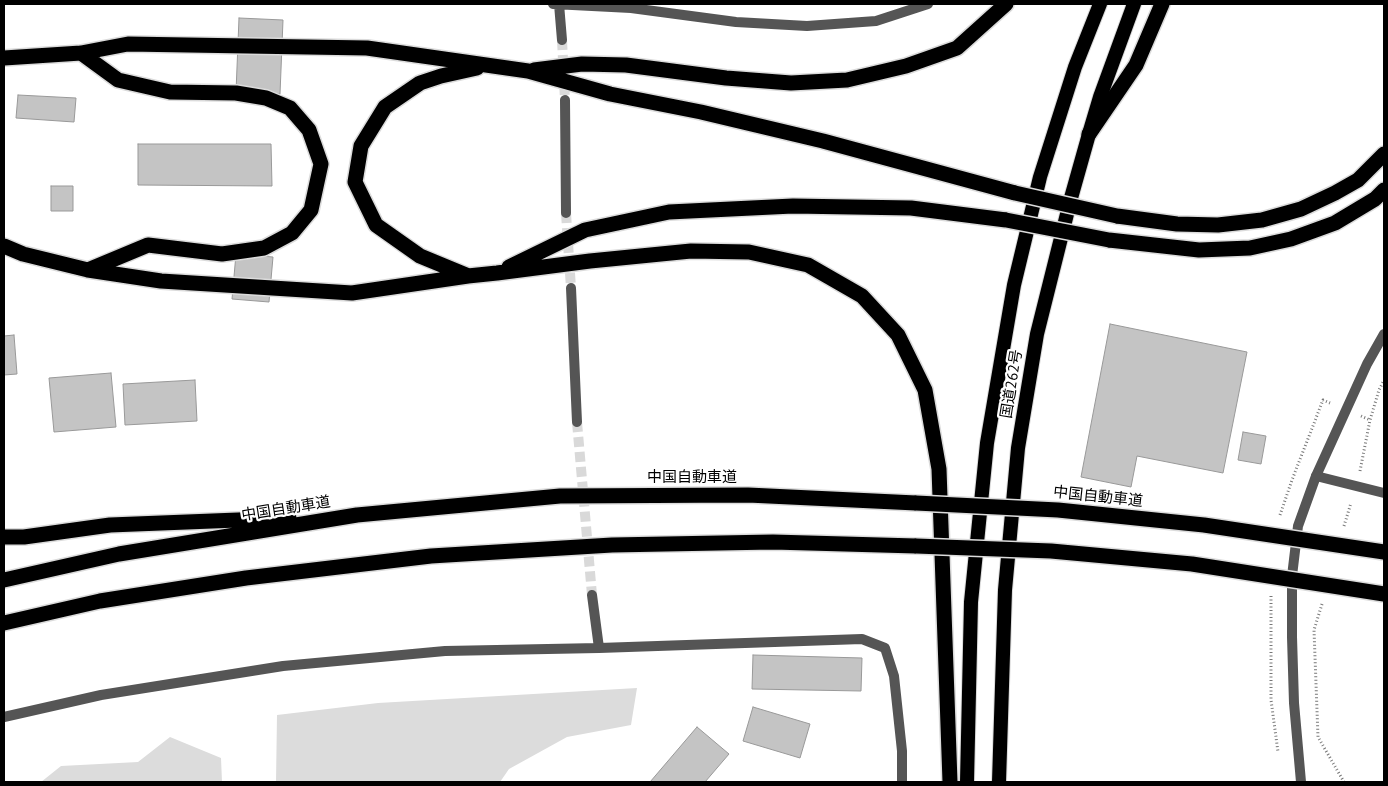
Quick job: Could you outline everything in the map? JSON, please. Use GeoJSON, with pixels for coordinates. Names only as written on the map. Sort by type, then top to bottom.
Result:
{"type":"FeatureCollection","features":[{"type":"Feature","properties":{"kind":"highway"},"geometry":{"type":"LineString","coordinates":[[528,71],[582,64],[626,65],[726,78],[791,83],[847,80],[906,66],[957,48],[1006,4]]}},
{"type":"Feature","properties":{"kind":"highway","name":"国道262号"},"geometry":{"type":"LineString","coordinates":[[967,782],[971,602],[987,443],[992,413],[1014,285],[1040,177],[1075,67],[1100,4]]}},
{"type":"Feature","properties":{"kind":"highway","name":"国道262号"},"geometry":{"type":"LineString","coordinates":[[999,782],[1005,590],[1018,448],[1037,334],[1089,134],[1100,97],[1134,4]]}},
{"type":"Feature","properties":{"kind":"highway"},"geometry":{"type":"LineString","coordinates":[[1089,134],[1136,65],[1162,4]]}},
{"type":"Feature","properties":{"kind":"highway"},"geometry":{"type":"LineString","coordinates":[[4,58],[81,53],[128,44],[367,48],[528,71],[610,94],[701,112],[823,141],[1015,193],[1117,216],[1177,224],[1218,225],[1262,220],[1301,209],[1358,180],[1384,154]]}},
{"type":"Feature","properties":{"kind":"highway"},"geometry":{"type":"LineString","coordinates":[[81,53],[118,80],[170,92],[236,93],[259,96],[290,108],[309,130],[321,164],[312,210],[292,233],[264,248],[222,254],[148,245],[88,270]]}},
{"type":"Feature","properties":{"kind":"highway"},"geometry":{"type":"LineString","coordinates":[[468,276],[420,256],[376,225],[355,182],[361,146],[385,107],[420,83],[488,66]]}},
{"type":"Feature","properties":{"kind":"highway"},"geometry":{"type":"LineString","coordinates":[[497,273],[585,230],[669,212],[793,206],[901,208],[1006,220],[1110,240],[1199,250],[1250,248],[1291,239],[1335,223],[1375,199],[1384,190]]}},
{"type":"Feature","properties":{"kind":"highway"},"geometry":{"type":"LineString","coordinates":[[4,246],[24,254]]}},
{"type":"Feature","properties":{"kind":"highway"},"geometry":{"type":"LineString","coordinates":[[4,251],[88,270],[161,281],[352,293],[468,276],[691,251],[749,252],[808,265],[862,296],[898,335],[925,390],[939,469],[950,782]]}},
{"type":"Feature","properties":{"kind":"highway","name":"中国自動車道"},"geometry":{"type":"LineString","coordinates":[[4,580],[119,554],[358,515],[560,496],[748,495],[1058,510],[1204,525],[1384,552]]}},
{"type":"Feature","properties":{"kind":"highway"},"geometry":{"type":"LineString","coordinates":[[4,537],[110,525],[358,515]]}},
{"type":"Feature","properties":{"kind":"highway"},"geometry":{"type":"LineString","coordinates":[[4,624],[100,601],[246,578],[431,556],[612,545],[773,542],[1051,551],[1192,564],[1384,594]]}},
{"type":"Feature","properties":{"kind":"highway"},"geometry":{"type":"LineString","coordinates":[[4,633],[100,601]]}},
{"type":"Feature","properties":{"kind":"street"},"geometry":{"type":"LineString","coordinates":[[562,40],[556,4],[631,8],[736,22],[806,26],[876,21],[928,4]]}},
{"type":"Feature","properties":{"kind":"street"},"geometry":{"type":"LineString","coordinates":[[565,100],[566,213]]}},
{"type":"Feature","properties":{"kind":"street"},"geometry":{"type":"LineString","coordinates":[[571,288],[577,422]]}},
{"type":"Feature","properties":{"kind":"street"},"geometry":{"type":"LineString","coordinates":[[1301,782],[1294,703],[1292,576],[1298,526],[1316,476],[1367,364],[1384,334]]}},
{"type":"Feature","properties":{"kind":"street"},"geometry":{"type":"LineString","coordinates":[[1316,476],[1384,492]]}},
{"type":"Feature","properties":{"kind":"street"},"geometry":{"type":"LineString","coordinates":[[592,595],[598,648]]}},
{"type":"Feature","properties":{"kind":"street"},"geometry":{"type":"LineString","coordinates":[[4,717],[101,695],[283,666],[445,651],[862,639],[885,648],[894,676],[902,751],[902,782]]}},
{"type":"Feature","properties":{"kind":"path"},"geometry":{"type":"LineString","coordinates":[[1370,420],[1384,380]]}},
{"type":"Feature","properties":{"kind":"shaded area"},"geometry":{"type":"Polygon","coordinates":[[[637,688],[631,725],[567,737],[509,769],[500,782],[276,782],[277,715],[378,703],[637,688]]]}},
{"type":"Feature","properties":{"kind":"shaded area"},"geometry":{"type":"Polygon","coordinates":[[[170,737],[221,758],[222,782],[41,782],[61,766],[138,762],[170,737]]]}},
{"type":"Feature","properties":{"kind":"building"},"geometry":{"type":"Polygon","coordinates":[[[239,18],[283,20],[280,94],[236,92],[239,18]]]}},
{"type":"Feature","properties":{"kind":"building"},"geometry":{"type":"Polygon","coordinates":[[[18,95],[76,98],[74,122],[16,118],[18,95]]]}},
{"type":"Feature","properties":{"kind":"building"},"geometry":{"type":"Polygon","coordinates":[[[138,144],[271,144],[272,186],[138,185],[138,144]]]}},
{"type":"Feature","properties":{"kind":"building"},"geometry":{"type":"Polygon","coordinates":[[[51,186],[73,186],[73,211],[51,211],[51,186]]]}},
{"type":"Feature","properties":{"kind":"building"},"geometry":{"type":"Polygon","coordinates":[[[236,254],[273,257],[269,302],[232,299],[236,254]]]}},
{"type":"Feature","properties":{"kind":"building"},"geometry":{"type":"Polygon","coordinates":[[[1110,324],[1247,352],[1223,473],[1137,456],[1131,487],[1081,477],[1110,324]]]}},
{"type":"Feature","properties":{"kind":"building"},"geometry":{"type":"Polygon","coordinates":[[[14,335],[17,374],[4,375],[4,336],[14,335]]]}},
{"type":"Feature","properties":{"kind":"building"},"geometry":{"type":"Polygon","coordinates":[[[111,373],[116,427],[54,432],[49,378],[111,373]]]}},
{"type":"Feature","properties":{"kind":"building"},"geometry":{"type":"Polygon","coordinates":[[[195,380],[197,421],[125,425],[123,384],[195,380]]]}},
{"type":"Feature","properties":{"kind":"building"},"geometry":{"type":"Polygon","coordinates":[[[1243,432],[1266,436],[1261,464],[1238,460],[1243,432]]]}},
{"type":"Feature","properties":{"kind":"building"},"geometry":{"type":"Polygon","coordinates":[[[753,655],[862,658],[861,691],[752,689],[753,655]]]}},
{"type":"Feature","properties":{"kind":"building"},"geometry":{"type":"Polygon","coordinates":[[[753,707],[810,724],[800,758],[743,741],[753,707]]]}},
{"type":"Feature","properties":{"kind":"building"},"geometry":{"type":"Polygon","coordinates":[[[697,727],[729,754],[705,782],[650,782],[697,727]]]}},
{"type":"Feature","properties":{"kind":"tunnel"},"geometry":{"type":"LineString","coordinates":[[562,40],[565,100]]}},
{"type":"Feature","properties":{"kind":"tunnel"},"geometry":{"type":"LineString","coordinates":[[566,213],[571,288]]}},
{"type":"Feature","properties":{"kind":"tunnel"},"geometry":{"type":"LineString","coordinates":[[577,422],[592,595]]}}]}
